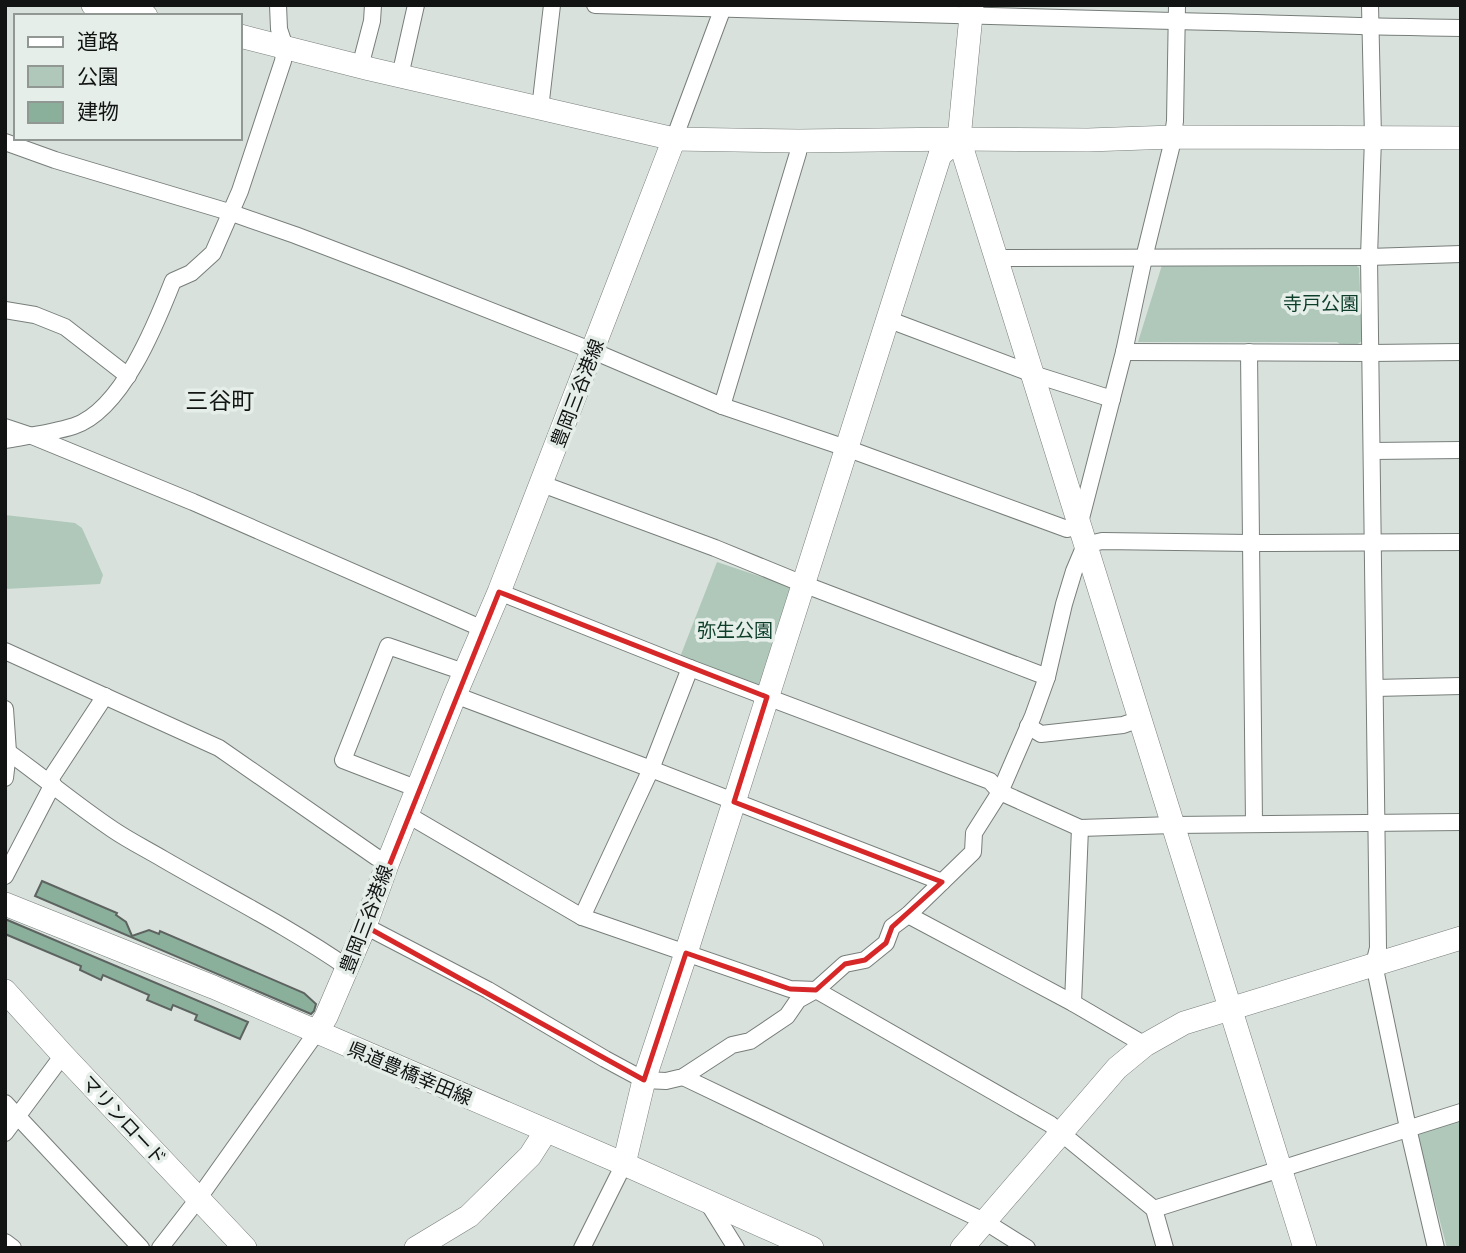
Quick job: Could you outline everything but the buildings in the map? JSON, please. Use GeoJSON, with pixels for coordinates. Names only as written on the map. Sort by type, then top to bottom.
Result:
{"type":"FeatureCollection","features":[{"type":"Feature","properties":{"kind":"street"},"geometry":{"type":"LineString","coordinates":[[93,5],[138,14]]}},
{"type":"Feature","properties":{"kind":"street"},"geometry":{"type":"LineString","coordinates":[[5,440],[75,426],[105,404],[128,376],[141,353],[173,281],[191,273],[213,253],[240,191],[283,61],[285,47],[279,29],[278,5]]}},
{"type":"Feature","properties":{"kind":"street"},"geometry":{"type":"LineString","coordinates":[[360,67],[372,21],[373,5]]}},
{"type":"Feature","properties":{"kind":"street"},"geometry":{"type":"LineString","coordinates":[[400,76],[416,5]]}},
{"type":"Feature","properties":{"kind":"street"},"geometry":{"type":"LineString","coordinates":[[540,108],[552,5]]}},
{"type":"Feature","properties":{"kind":"street"},"geometry":{"type":"LineString","coordinates":[[595,5],[971,10],[1078,20],[1176,13],[1370,27],[1461,28]]}},
{"type":"Feature","properties":{"kind":"street"},"geometry":{"type":"LineString","coordinates":[[1370,5],[1373,138],[1369,257],[1377,948],[1374,964],[1436,1248]]}},
{"type":"Feature","properties":{"kind":"street"},"geometry":{"type":"LineString","coordinates":[[674,139],[723,8]]}},
{"type":"Feature","properties":{"kind":"street"},"geometry":{"type":"LineString","coordinates":[[971,10],[959,139],[1305,1248]]}},
{"type":"Feature","properties":{"kind":"street"},"geometry":{"type":"LineString","coordinates":[[365,926],[488,990],[644,1080],[666,1081],[683,1077],[732,1045],[750,1041],[787,1016],[798,1000],[816,990],[845,964],[865,960],[886,943],[892,927],[973,852],[974,833],[1000,792],[1047,677],[1082,535],[1173,137],[1176,13]]}},
{"type":"Feature","properties":{"kind":"street"},"geometry":{"type":"LineString","coordinates":[[242,36],[360,67],[674,139],[799,141],[1173,137],[1461,138]]}},
{"type":"Feature","properties":{"kind":"street","name":"豊岡三谷港線"},"geometry":{"type":"LineString","coordinates":[[316,1033],[348,968],[454,695],[499,592],[674,139]]}},
{"type":"Feature","properties":{"kind":"street"},"geometry":{"type":"LineString","coordinates":[[582,1248],[624,1164],[644,1080],[940,155],[959,139]]}},
{"type":"Feature","properties":{"kind":"street"},"geometry":{"type":"LineString","coordinates":[[722,406],[798,153],[799,141]]}},
{"type":"Feature","properties":{"kind":"street"},"geometry":{"type":"LineString","coordinates":[[5,142],[76,167],[229,212],[393,272],[593,351],[722,406],[846,447],[1102,541],[1461,542]]}},
{"type":"Feature","properties":{"kind":"street"},"geometry":{"type":"LineString","coordinates":[[995,258],[1369,257],[1461,254]]}},
{"type":"Feature","properties":{"kind":"street"},"geometry":{"type":"LineString","coordinates":[[5,310],[36,315],[65,327],[128,376]]}},
{"type":"Feature","properties":{"kind":"street"},"geometry":{"type":"LineString","coordinates":[[887,319],[1033,374],[1112,399]]}},
{"type":"Feature","properties":{"kind":"street"},"geometry":{"type":"LineString","coordinates":[[1124,352],[1461,352]]}},
{"type":"Feature","properties":{"kind":"street"},"geometry":{"type":"LineString","coordinates":[[1249,352],[1254,824]]}},
{"type":"Feature","properties":{"kind":"street"},"geometry":{"type":"LineString","coordinates":[[5,428],[32,436],[193,502],[483,629]]}},
{"type":"Feature","properties":{"kind":"street"},"geometry":{"type":"LineString","coordinates":[[1371,451],[1461,450]]}},
{"type":"Feature","properties":{"kind":"street"},"geometry":{"type":"LineString","coordinates":[[541,484],[715,548],[1047,677]]}},
{"type":"Feature","properties":{"kind":"street"},"geometry":{"type":"LineString","coordinates":[[499,592],[690,668],[990,781],[1000,792],[1080,828],[1461,822]]}},
{"type":"Feature","properties":{"kind":"street"},"geometry":{"type":"LineString","coordinates":[[418,789],[343,760],[387,646],[464,672]]}},
{"type":"Feature","properties":{"kind":"street"},"geometry":{"type":"LineString","coordinates":[[5,651],[219,748],[376,857],[388,862]]}},
{"type":"Feature","properties":{"kind":"street"},"geometry":{"type":"LineString","coordinates":[[582,917],[651,769],[690,668]]}},
{"type":"Feature","properties":{"kind":"street"},"geometry":{"type":"LineString","coordinates":[[1375,688],[1461,686]]}},
{"type":"Feature","properties":{"kind":"street"},"geometry":{"type":"LineString","coordinates":[[454,695],[942,882]]}},
{"type":"Feature","properties":{"kind":"street"},"geometry":{"type":"LineString","coordinates":[[5,876],[51,783],[105,696]]}},
{"type":"Feature","properties":{"kind":"street"},"geometry":{"type":"LineString","coordinates":[[5,709],[8,752],[5,778]]}},
{"type":"Feature","properties":{"kind":"street"},"geometry":{"type":"LineString","coordinates":[[1028,726],[1041,734],[1123,725],[1140,719]]}},
{"type":"Feature","properties":{"kind":"street"},"geometry":{"type":"LineString","coordinates":[[8,752],[112,830],[208,886],[277,922],[348,968]]}},
{"type":"Feature","properties":{"kind":"street"},"geometry":{"type":"LineString","coordinates":[[408,815],[582,917],[790,989],[816,990],[1049,1124],[1154,1209],[1165,1248]]}},
{"type":"Feature","properties":{"kind":"street"},"geometry":{"type":"LineString","coordinates":[[1073,1003],[1080,828]]}},
{"type":"Feature","properties":{"kind":"street","name":"県道豊橋幸田線"},"geometry":{"type":"LineString","coordinates":[[5,904],[213,987],[812,1248]]}},
{"type":"Feature","properties":{"kind":"street"},"geometry":{"type":"LineString","coordinates":[[908,915],[1073,1003],[1145,1045]]}},
{"type":"Feature","properties":{"kind":"street"},"geometry":{"type":"LineString","coordinates":[[962,1248],[1117,1068],[1145,1045],[1184,1023],[1461,938]]}},
{"type":"Feature","properties":{"kind":"street","name":"マリンロード"},"geometry":{"type":"LineString","coordinates":[[5,991],[245,1248]]}},
{"type":"Feature","properties":{"kind":"street"},"geometry":{"type":"LineString","coordinates":[[160,1248],[316,1033]]}},
{"type":"Feature","properties":{"kind":"street"},"geometry":{"type":"LineString","coordinates":[[5,1133],[64,1055]]}},
{"type":"Feature","properties":{"kind":"street"},"geometry":{"type":"LineString","coordinates":[[683,1077],[984,1221],[1027,1248]]}},
{"type":"Feature","properties":{"kind":"street"},"geometry":{"type":"LineString","coordinates":[[5,1103],[141,1248]]}},
{"type":"Feature","properties":{"kind":"street"},"geometry":{"type":"LineString","coordinates":[[1154,1209],[1461,1112]]}},
{"type":"Feature","properties":{"kind":"street"},"geometry":{"type":"LineString","coordinates":[[439,1248],[475,1224],[501,1200],[524,1169],[546,1130]]}},
{"type":"Feature","properties":{"kind":"street"},"geometry":{"type":"LineString","coordinates":[[416,1248],[469,1216],[530,1156]]}},
{"type":"Feature","properties":{"kind":"street"},"geometry":{"type":"LineString","coordinates":[[708,1203],[736,1248]]}},
{"type":"Feature","properties":{"kind":"street"},"geometry":{"type":"LineString","coordinates":[[5,1242],[13,1248]]}},
{"type":"Feature","properties":{"kind":"highlighted area"},"geometry":{"type":"Polygon","coordinates":[[[499,592],[767,697],[734,802],[942,882],[892,927],[886,943],[865,960],[845,964],[816,990],[790,989],[686,953],[644,1080],[365,926],[499,592]]]}},
{"type":"Feature","properties":{"kind":"green space","name":"寺戸公園"},"geometry":{"type":"Polygon","coordinates":[[[1354,264],[1359,268],[1362,341],[1356,345],[1344,347],[1337,342],[1138,342],[1162,265],[1354,264]]]}},
{"type":"Feature","properties":{"kind":"green space"},"geometry":{"type":"Polygon","coordinates":[[[5,515],[75,523],[82,528],[103,575],[100,584],[5,589],[5,515]]]}},
{"type":"Feature","properties":{"kind":"green space","name":"弥生公園"},"geometry":{"type":"Polygon","coordinates":[[[717,562],[792,587],[759,687],[680,657],[717,562]]]}},
{"type":"Feature","properties":{"kind":"green space"},"geometry":{"type":"Polygon","coordinates":[[[1461,1121],[1461,1248],[1447,1248],[1418,1137],[1421,1132],[1461,1121]]]}},
{"type":"Feature","properties":{"kind":"district","name":"三谷町"},"geometry":{"type":"Point","coordinates":[220,401]}}]}
